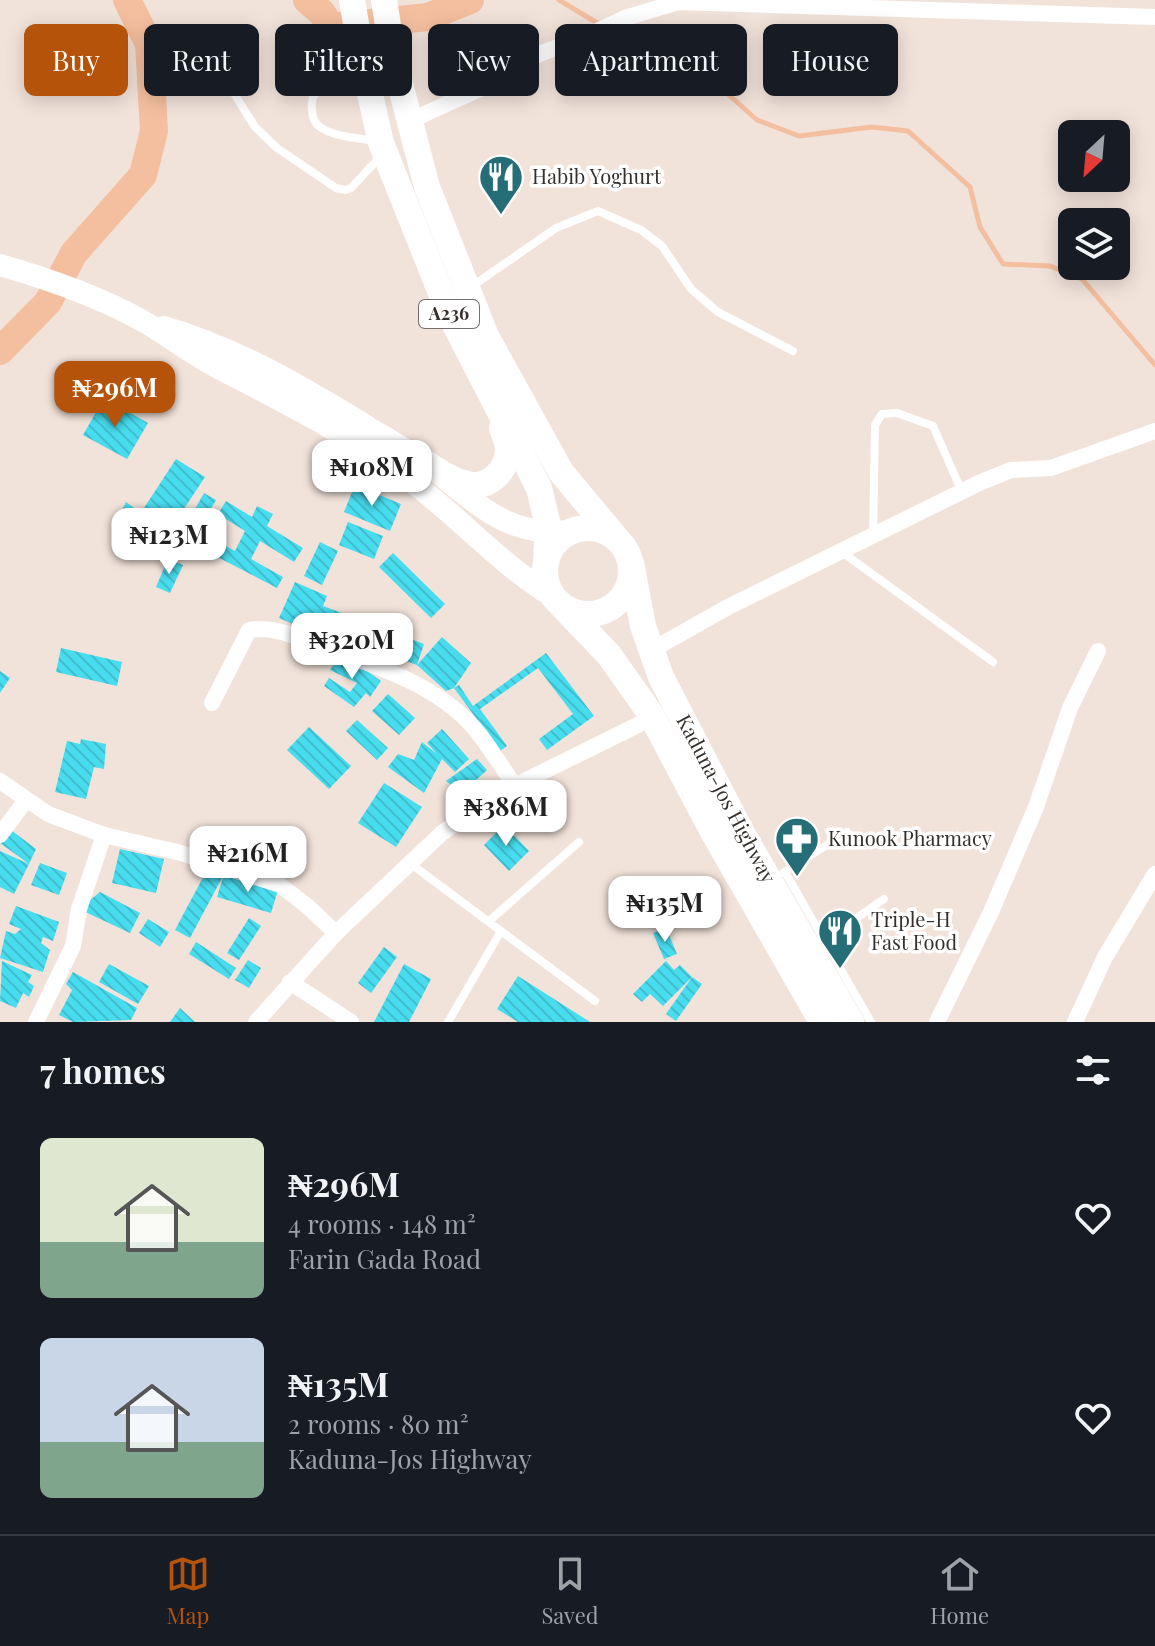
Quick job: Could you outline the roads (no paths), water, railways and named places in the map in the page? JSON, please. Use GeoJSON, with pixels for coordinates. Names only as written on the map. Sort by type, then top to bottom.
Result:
{"type":"FeatureCollection","features":[{"type":"Feature","properties":{"kind":"highway","name":"A236"},"geometry":{"type":"LineString","coordinates":[[352,0],[356,24]]}},
{"type":"Feature","properties":{"kind":"highway","name":"A236"},"geometry":{"type":"LineString","coordinates":[[384,0],[393,57],[427,187],[486,336],[561,472],[626,549],[631,563]]}},
{"type":"Feature","properties":{"kind":"highway","name":"A236"},"geometry":{"type":"LineString","coordinates":[[370,96],[383,148],[449,313],[560,531],[546,562],[546,583],[558,602]]}},
{"type":"Feature","properties":{"kind":"highway","name":"A236"},"geometry":{"type":"LineString","coordinates":[[421,460],[464,484],[474,486],[491,481],[498,476],[508,445],[496,410]]}},
{"type":"Feature","properties":{"kind":"highway"},"geometry":{"type":"LineString","coordinates":[[560,531],[586,528],[601,530],[616,538]]}},
{"type":"Feature","properties":{"kind":"highway"},"geometry":{"type":"LineString","coordinates":[[558,602],[586,615],[609,610],[627,590],[631,563]]}},
{"type":"Feature","properties":{"kind":"highway","name":"Kaduna-Jos Highway"},"geometry":{"type":"LineString","coordinates":[[631,563],[650,651],[777,877],[851,1022]]}},
{"type":"Feature","properties":{"kind":"highway","name":"Kaduna-Jos Highway"},"geometry":{"type":"LineString","coordinates":[[558,602],[609,655],[652,718],[822,1022]]}},
{"type":"Feature","properties":{"kind":"main road"},"geometry":{"type":"LineString","coordinates":[[0,265],[78,290],[143,321],[197,337],[255,364],[295,384],[421,460],[493,515],[523,529],[560,531]]}},
{"type":"Feature","properties":{"kind":"main road"},"geometry":{"type":"LineString","coordinates":[[143,321],[182,348],[320,420],[363,447],[439,504],[514,572],[558,602]]}},
{"type":"Feature","properties":{"kind":"street"},"geometry":{"type":"LineString","coordinates":[[409,121],[491,84],[537,55],[625,18],[678,2],[808,3],[1155,17]]}},
{"type":"Feature","properties":{"kind":"street"},"geometry":{"type":"LineString","coordinates":[[650,651],[728,607],[1011,470],[1051,468],[1155,431]]}},
{"type":"Feature","properties":{"kind":"street"},"geometry":{"type":"LineString","coordinates":[[212,703],[249,630],[259,628],[285,632],[427,688],[479,733],[515,786]]}},
{"type":"Feature","properties":{"kind":"street"},"geometry":{"type":"LineString","coordinates":[[937,1022],[991,912],[1036,807],[1070,708],[1098,651]]}},
{"type":"Feature","properties":{"kind":"street"},"geometry":{"type":"LineString","coordinates":[[256,1022],[336,933],[442,833],[494,796],[652,718]]}},
{"type":"Feature","properties":{"kind":"street"},"geometry":{"type":"LineString","coordinates":[[0,781],[48,814],[104,835],[181,853],[280,885],[336,933]]}},
{"type":"Feature","properties":{"kind":"street"},"geometry":{"type":"LineString","coordinates":[[0,835],[26,800]]}},
{"type":"Feature","properties":{"kind":"street"},"geometry":{"type":"LineString","coordinates":[[36,1022],[73,946],[79,909],[104,835]]}},
{"type":"Feature","properties":{"kind":"street"},"geometry":{"type":"LineString","coordinates":[[1075,1022],[1105,957],[1155,874]]}},
{"type":"Feature","properties":{"kind":"street"},"geometry":{"type":"LineString","coordinates":[[290,982],[351,1022]]}},
{"type":"Feature","properties":{"kind":"lane"},"geometry":{"type":"LineString","coordinates":[[236,96],[255,127],[277,148],[336,188],[351,188],[383,148],[317,125],[313,117],[313,96]]}},
{"type":"Feature","properties":{"kind":"lane"},"geometry":{"type":"LineString","coordinates":[[467,290],[556,228],[598,211],[641,230],[662,246],[691,289],[710,306],[793,351]]}},
{"type":"Feature","properties":{"kind":"lane"},"geometry":{"type":"LineString","coordinates":[[873,536],[875,425],[882,414],[897,413],[933,426],[962,492]]}},
{"type":"Feature","properties":{"kind":"lane"},"geometry":{"type":"LineString","coordinates":[[842,552],[993,662]]}},
{"type":"Feature","properties":{"kind":"lane"},"geometry":{"type":"LineString","coordinates":[[847,832],[777,877],[825,940],[871,1022]]}},
{"type":"Feature","properties":{"kind":"lane"},"geometry":{"type":"LineString","coordinates":[[489,921],[579,842]]}},
{"type":"Feature","properties":{"kind":"lane"},"geometry":{"type":"LineString","coordinates":[[411,864],[595,1001]]}},
{"type":"Feature","properties":{"kind":"lane"},"geometry":{"type":"LineString","coordinates":[[825,940],[884,899]]}},
{"type":"Feature","properties":{"kind":"lane"},"geometry":{"type":"LineString","coordinates":[[448,1022],[501,931]]}},
{"type":"Feature","properties":{"kind":"waterway"},"geometry":{"type":"LineString","coordinates":[[0,351],[48,302],[74,253],[143,175],[154,131],[149,44],[127,0]]}},
{"type":"Feature","properties":{"kind":"waterway"},"geometry":{"type":"LineString","coordinates":[[307,0],[322,13],[331,27],[428,17],[470,0]]}},
{"type":"Feature","properties":{"kind":"waterway"},"geometry":{"type":"LineString","coordinates":[[559,0],[599,24]]}},
{"type":"Feature","properties":{"kind":"waterway"},"geometry":{"type":"LineString","coordinates":[[730,96],[757,120],[799,136],[872,127],[908,131],[970,187],[980,227],[1003,264],[1050,266],[1082,279],[1155,365]]}},
{"type":"Feature","properties":{"kind":"place","name":"Habib Yoghurt"},"geometry":{"type":"Point","coordinates":[501,216]}},
{"type":"Feature","properties":{"kind":"place","name":"Kunook Pharmacy"},"geometry":{"type":"Point","coordinates":[797,878]}},
{"type":"Feature","properties":{"kind":"place","name":"Triple-H Fast Food"},"geometry":{"type":"Point","coordinates":[840,970]}}]}
